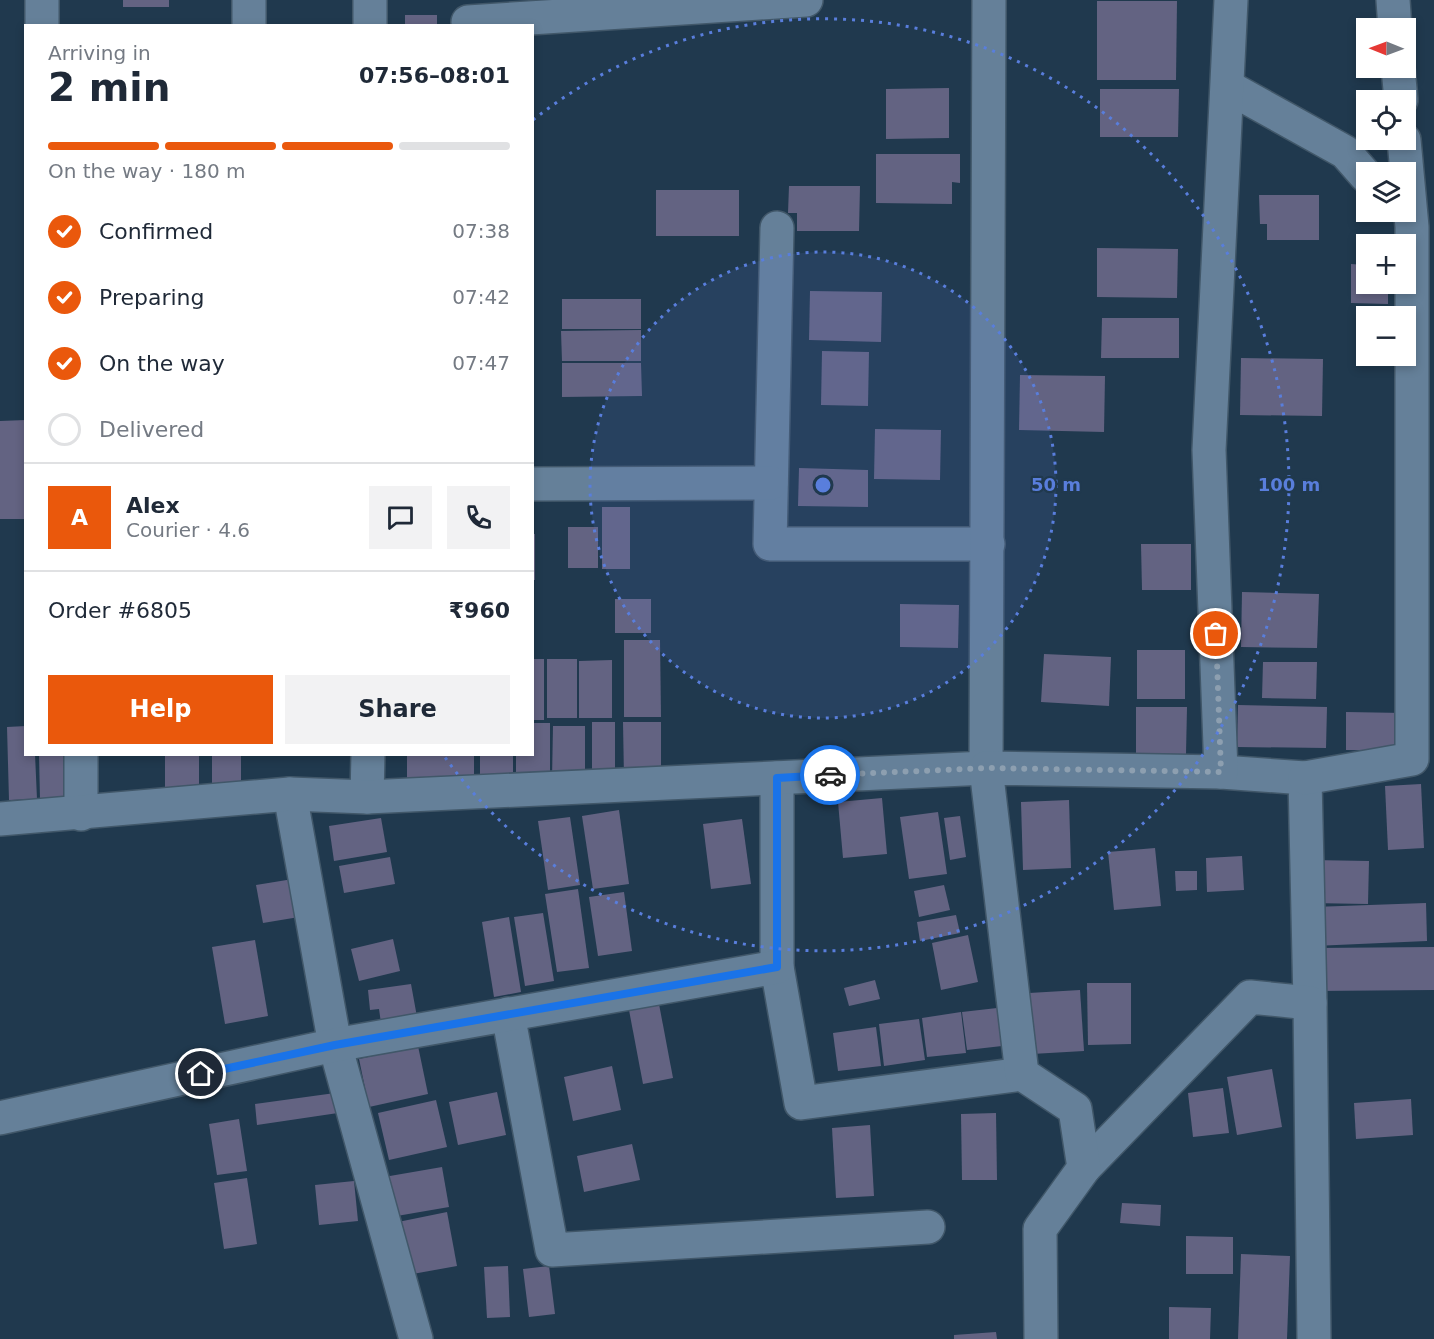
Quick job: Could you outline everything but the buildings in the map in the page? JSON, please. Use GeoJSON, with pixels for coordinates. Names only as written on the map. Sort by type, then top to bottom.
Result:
{"type":"FeatureCollection","features":[{"type":"Feature","properties":{"kind":"street"},"geometry":{"type":"LineString","coordinates":[[42,0],[42,24]]}},
{"type":"Feature","properties":{"kind":"street"},"geometry":{"type":"LineString","coordinates":[[249,0],[249,24]]}},
{"type":"Feature","properties":{"kind":"street"},"geometry":{"type":"LineString","coordinates":[[370,0],[370,24]]}},
{"type":"Feature","properties":{"kind":"street"},"geometry":{"type":"LineString","coordinates":[[468,22],[806,0]]}},
{"type":"Feature","properties":{"kind":"street"},"geometry":{"type":"LineString","coordinates":[[989,0],[986,768],[1022,1074]]}},
{"type":"Feature","properties":{"kind":"street"},"geometry":{"type":"LineString","coordinates":[[1221,772],[1209,450],[1231,0]]}},
{"type":"Feature","properties":{"kind":"street"},"geometry":{"type":"LineString","coordinates":[[1393,0],[1394,18]]}},
{"type":"Feature","properties":{"kind":"street"},"geometry":{"type":"LineString","coordinates":[[1228,87],[1345,152],[1356,165]]}},
{"type":"Feature","properties":{"kind":"street"},"geometry":{"type":"LineString","coordinates":[[0,819],[81,814],[290,794],[367,797],[986,768],[1221,772],[1305,778],[1412,759],[1415,222]]}},
{"type":"Feature","properties":{"kind":"street"},"geometry":{"type":"LineString","coordinates":[[777,228],[770,544],[988,544]]}},
{"type":"Feature","properties":{"kind":"street"},"geometry":{"type":"LineString","coordinates":[[534,484],[771,483]]}},
{"type":"Feature","properties":{"kind":"street"},"geometry":{"type":"LineString","coordinates":[[81,756],[81,814]]}},
{"type":"Feature","properties":{"kind":"street"},"geometry":{"type":"LineString","coordinates":[[367,797],[368,756]]}},
{"type":"Feature","properties":{"kind":"street"},"geometry":{"type":"LineString","coordinates":[[777,778],[777,967],[801,1103],[1022,1074],[1075,1109],[1084,1168]]}},
{"type":"Feature","properties":{"kind":"street"},"geometry":{"type":"LineString","coordinates":[[1305,778],[1314,1339]]}},
{"type":"Feature","properties":{"kind":"street"},"geometry":{"type":"LineString","coordinates":[[290,794],[335,1045],[416,1339]]}},
{"type":"Feature","properties":{"kind":"street"},"geometry":{"type":"LineString","coordinates":[[0,1118],[335,1045],[777,967]]}},
{"type":"Feature","properties":{"kind":"street"},"geometry":{"type":"LineString","coordinates":[[1041,1339],[1040,1229],[1084,1168],[1250,997],[1310,1003]]}},
{"type":"Feature","properties":{"kind":"street"},"geometry":{"type":"LineString","coordinates":[[508,1014],[552,1250],[928,1227]]}},
{"type":"Feature","properties":{"kind":"way so far"},"geometry":{"type":"LineString","coordinates":[[830,775],[986,768],[1221,772],[1216,634]]}},
{"type":"Feature","properties":{"kind":"route"},"geometry":{"type":"LineString","coordinates":[[201,1074],[335,1045],[777,967],[777,778],[830,775]]}}]}
